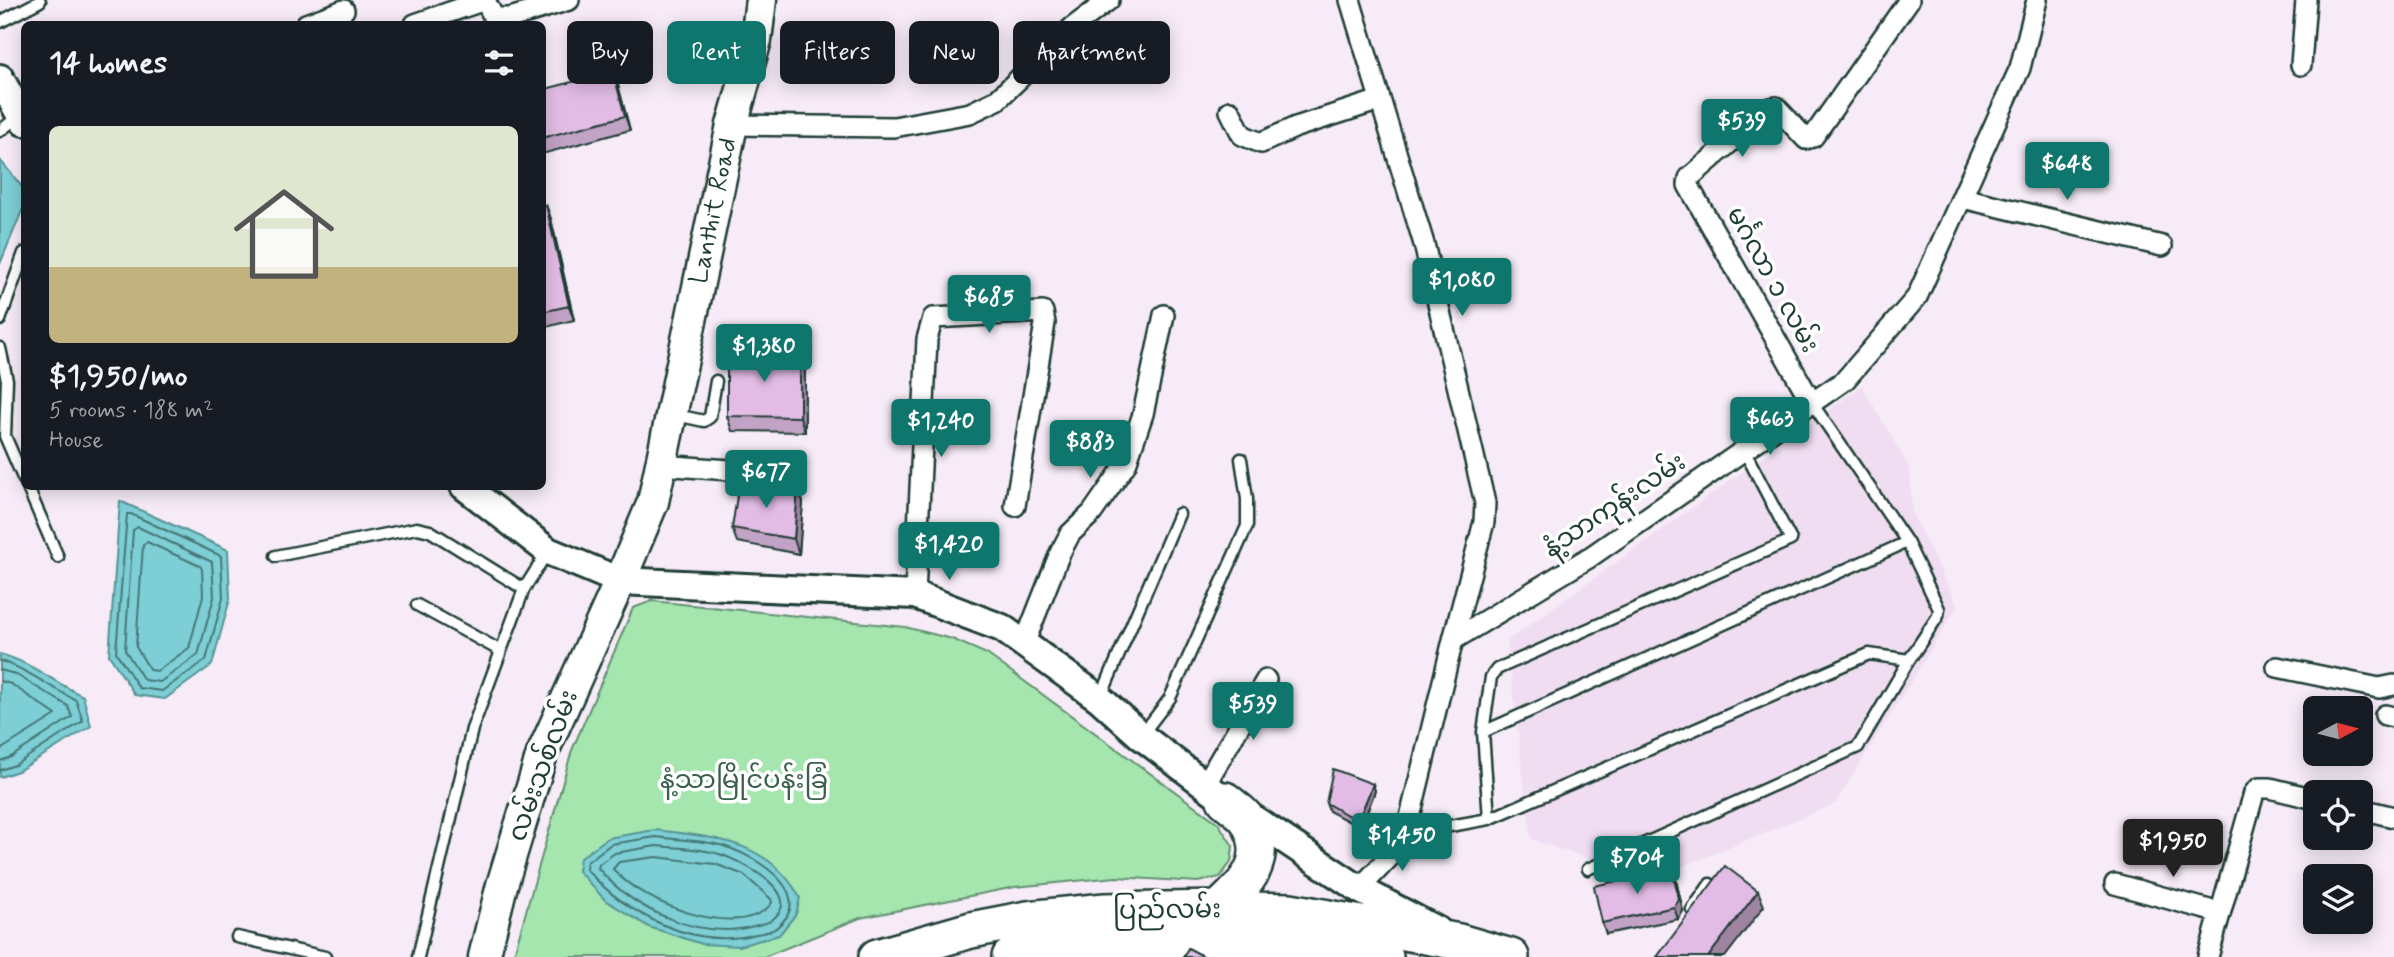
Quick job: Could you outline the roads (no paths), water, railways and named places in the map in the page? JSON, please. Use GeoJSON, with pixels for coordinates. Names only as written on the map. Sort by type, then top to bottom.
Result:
{"type":"FeatureCollection","features":[{"type":"Feature","properties":{"kind":"highway"},"geometry":{"type":"LineString","coordinates":[[1215,792],[1249,821],[1257,844],[1254,871],[1221,924]]}},
{"type":"Feature","properties":{"kind":"highway","name":"ပြည်လမ်း"},"geometry":{"type":"LineString","coordinates":[[877,957],[971,930],[1028,919],[1105,911],[1221,924]]}},
{"type":"Feature","properties":{"kind":"highway","name":"ပြည်လမ်း"},"geometry":{"type":"LineString","coordinates":[[1010,957],[1057,948],[1106,951],[1290,911],[1365,923],[1468,950],[1511,957]]}},
{"type":"Feature","properties":{"kind":"main road","name":"Lanthit Road"},"geometry":{"type":"LineString","coordinates":[[620,581],[653,502],[732,125],[756,40],[761,0]]}},
{"type":"Feature","properties":{"kind":"main road"},"geometry":{"type":"LineString","coordinates":[[0,78],[15,123]]}},
{"type":"Feature","properties":{"kind":"main road"},"geometry":{"type":"LineString","coordinates":[[469,490],[548,551],[620,581],[915,595],[1002,628],[1100,699],[1141,736],[1215,792],[1365,923]]}},
{"type":"Feature","properties":{"kind":"main road","name":"လမ်းသစ်လမ်း"},"geometry":{"type":"LineString","coordinates":[[484,957],[502,885],[542,754],[620,581]]}},
{"type":"Feature","properties":{"kind":"street"},"geometry":{"type":"LineString","coordinates":[[424,21],[485,0],[494,18],[510,18],[549,3],[569,0]]}},
{"type":"Feature","properties":{"kind":"street"},"geometry":{"type":"LineString","coordinates":[[732,125],[894,127],[970,113],[997,100],[1073,27],[1109,0]]}},
{"type":"Feature","properties":{"kind":"street"},"geometry":{"type":"LineString","coordinates":[[1350,0],[1424,244],[1485,503],[1484,522],[1404,842],[1365,923]]}},
{"type":"Feature","properties":{"kind":"street","name":"မင်္ဂလာ ၁ လမ်း"},"geometry":{"type":"LineString","coordinates":[[1812,403],[1689,185],[1689,178],[1770,108],[1776,107],[1806,139],[1813,137],[1909,0]]}},
{"type":"Feature","properties":{"kind":"street"},"geometry":{"type":"LineString","coordinates":[[2301,65],[2306,0]]}},
{"type":"Feature","properties":{"kind":"street","name":"နံ့သာကုန်းလမ်း"},"geometry":{"type":"LineString","coordinates":[[1453,640],[1590,557],[1845,380],[1916,297],[2020,68],[2034,2]]}},
{"type":"Feature","properties":{"kind":"street"},"geometry":{"type":"LineString","coordinates":[[314,21],[344,10]]}},
{"type":"Feature","properties":{"kind":"street"},"geometry":{"type":"LineString","coordinates":[[1230,111],[1242,135],[1262,143],[1296,127],[1380,100]]}},
{"type":"Feature","properties":{"kind":"street"},"geometry":{"type":"LineString","coordinates":[[1963,198],[2162,246]]}},
{"type":"Feature","properties":{"kind":"street"},"geometry":{"type":"LineString","coordinates":[[915,595],[927,339],[933,318],[1043,312],[1045,323],[1015,506]]}},
{"type":"Feature","properties":{"kind":"street"},"geometry":{"type":"LineString","coordinates":[[1024,644],[1070,534],[1092,513],[1126,464],[1143,414],[1164,314]]}},
{"type":"Feature","properties":{"kind":"street"},"geometry":{"type":"LineString","coordinates":[[660,465],[730,470]]}},
{"type":"Feature","properties":{"kind":"street"},"geometry":{"type":"LineString","coordinates":[[2277,667],[2379,688],[2394,685]]}},
{"type":"Feature","properties":{"kind":"street"},"geometry":{"type":"LineString","coordinates":[[1215,792],[1266,680]]}},
{"type":"Feature","properties":{"kind":"street"},"geometry":{"type":"LineString","coordinates":[[2208,957],[2254,793],[2259,788],[2270,788],[2303,796]]}},
{"type":"Feature","properties":{"kind":"street"},"geometry":{"type":"LineString","coordinates":[[2373,812],[2394,817]]}},
{"type":"Feature","properties":{"kind":"street"},"geometry":{"type":"LineString","coordinates":[[2115,884],[2220,913]]}},
{"type":"Feature","properties":{"kind":"lane"},"geometry":{"type":"LineString","coordinates":[[0,22],[40,1]]}},
{"type":"Feature","properties":{"kind":"lane"},"geometry":{"type":"LineString","coordinates":[[0,320],[21,261]]}},
{"type":"Feature","properties":{"kind":"lane"},"geometry":{"type":"LineString","coordinates":[[0,348],[7,380],[5,436],[21,474]]}},
{"type":"Feature","properties":{"kind":"lane"},"geometry":{"type":"LineString","coordinates":[[671,414],[704,421],[710,417],[716,381]]}},
{"type":"Feature","properties":{"kind":"lane"},"geometry":{"type":"LineString","coordinates":[[1588,869],[1858,747],[1938,616],[1938,609],[1907,542],[1812,403]]}},
{"type":"Feature","properties":{"kind":"lane"},"geometry":{"type":"LineString","coordinates":[[1489,819],[1483,732],[1491,677],[1497,669],[1791,540],[1744,450]]}},
{"type":"Feature","properties":{"kind":"lane"},"geometry":{"type":"LineString","coordinates":[[1141,736],[1170,698],[1247,526],[1247,499],[1241,459]]}},
{"type":"Feature","properties":{"kind":"lane"},"geometry":{"type":"LineString","coordinates":[[29,490],[58,557]]}},
{"type":"Feature","properties":{"kind":"lane"},"geometry":{"type":"LineString","coordinates":[[1100,699],[1178,514]]}},
{"type":"Feature","properties":{"kind":"lane"},"geometry":{"type":"LineString","coordinates":[[276,556],[417,527],[430,531],[524,589]]}},
{"type":"Feature","properties":{"kind":"lane"},"geometry":{"type":"LineString","coordinates":[[1483,732],[1907,542]]}},
{"type":"Feature","properties":{"kind":"lane"},"geometry":{"type":"LineString","coordinates":[[418,957],[472,729],[524,589],[548,551]]}},
{"type":"Feature","properties":{"kind":"lane"},"geometry":{"type":"LineString","coordinates":[[417,605],[500,651]]}},
{"type":"Feature","properties":{"kind":"lane"},"geometry":{"type":"LineString","coordinates":[[1405,835],[1489,819],[1869,654],[1909,660]]}},
{"type":"Feature","properties":{"kind":"lane"},"geometry":{"type":"LineString","coordinates":[[1689,915],[1710,884]]}},
{"type":"Feature","properties":{"kind":"lane"},"geometry":{"type":"LineString","coordinates":[[237,937],[325,957]]}},
{"type":"Feature","properties":{"kind":"water"},"geometry":{"type":"Polygon","coordinates":[[[0,160],[21,185],[21,213],[0,264],[0,160]]]}},
{"type":"Feature","properties":{"kind":"water"},"geometry":{"type":"Polygon","coordinates":[[[120,501],[228,550],[230,599],[212,665],[165,699],[135,695],[109,655],[120,501]]]}},
{"type":"Feature","properties":{"kind":"water"},"geometry":{"type":"Polygon","coordinates":[[[0,654],[32,667],[83,696],[91,726],[18,771],[0,777],[0,654]]]}},
{"type":"Feature","properties":{"kind":"water"},"geometry":{"type":"Polygon","coordinates":[[[655,830],[718,839],[756,853],[787,879],[800,898],[796,914],[779,935],[739,946],[702,944],[649,927],[605,900],[578,871],[580,858],[608,838],[655,830]]]}},
{"type":"Feature","properties":{"kind":"park label","name":"နံ့သာမြိုင်ပန်းခြံ"},"geometry":{"type":"Point","coordinates":[744,781]}}]}
